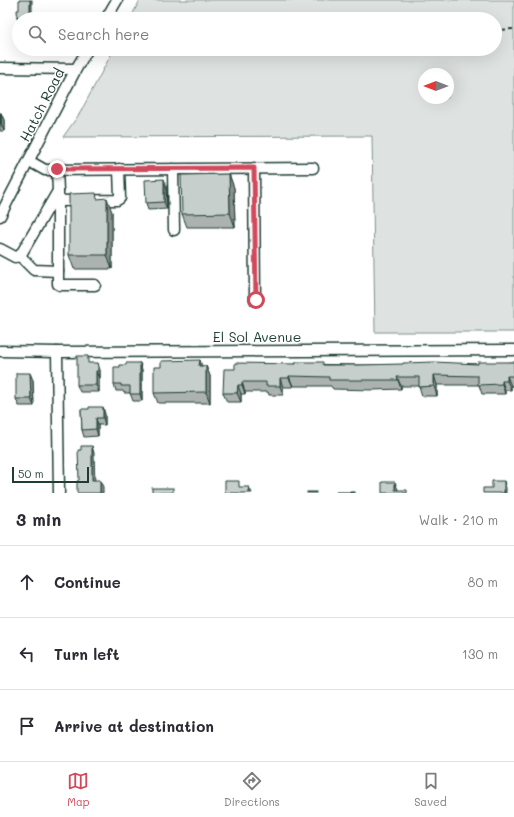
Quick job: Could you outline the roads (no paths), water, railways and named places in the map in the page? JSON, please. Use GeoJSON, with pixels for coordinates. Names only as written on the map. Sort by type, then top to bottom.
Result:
{"type":"FeatureCollection","features":[{"type":"Feature","properties":{"kind":"street"},"geometry":{"type":"LineString","coordinates":[[110,12],[117,0]]}},
{"type":"Feature","properties":{"kind":"street","name":"Hatch Road"},"geometry":{"type":"LineString","coordinates":[[2,211],[84,56]]}},
{"type":"Feature","properties":{"kind":"street"},"geometry":{"type":"LineString","coordinates":[[0,68],[76,69]]}},
{"type":"Feature","properties":{"kind":"street"},"geometry":{"type":"LineString","coordinates":[[29,161],[44,170],[313,168]]}},
{"type":"Feature","properties":{"kind":"street"},"geometry":{"type":"LineString","coordinates":[[254,168],[256,300]]}},
{"type":"Feature","properties":{"kind":"street"},"geometry":{"type":"LineString","coordinates":[[57,169],[58,284],[96,285]]}},
{"type":"Feature","properties":{"kind":"street"},"geometry":{"type":"LineString","coordinates":[[58,196],[117,200],[120,198],[120,169]]}},
{"type":"Feature","properties":{"kind":"street"},"geometry":{"type":"LineString","coordinates":[[173,169],[174,230]]}},
{"type":"Feature","properties":{"kind":"street"},"geometry":{"type":"LineString","coordinates":[[20,256],[58,196]]}},
{"type":"Feature","properties":{"kind":"street"},"geometry":{"type":"LineString","coordinates":[[0,249],[15,257],[20,256]]}},
{"type":"Feature","properties":{"kind":"street"},"geometry":{"type":"LineString","coordinates":[[20,256],[34,270],[58,271]]}},
{"type":"Feature","properties":{"kind":"street","name":"El Sol Avenue"},"geometry":{"type":"LineString","coordinates":[[0,351],[514,350]]}},
{"type":"Feature","properties":{"kind":"street"},"geometry":{"type":"LineString","coordinates":[[57,352],[59,493]]}}]}
